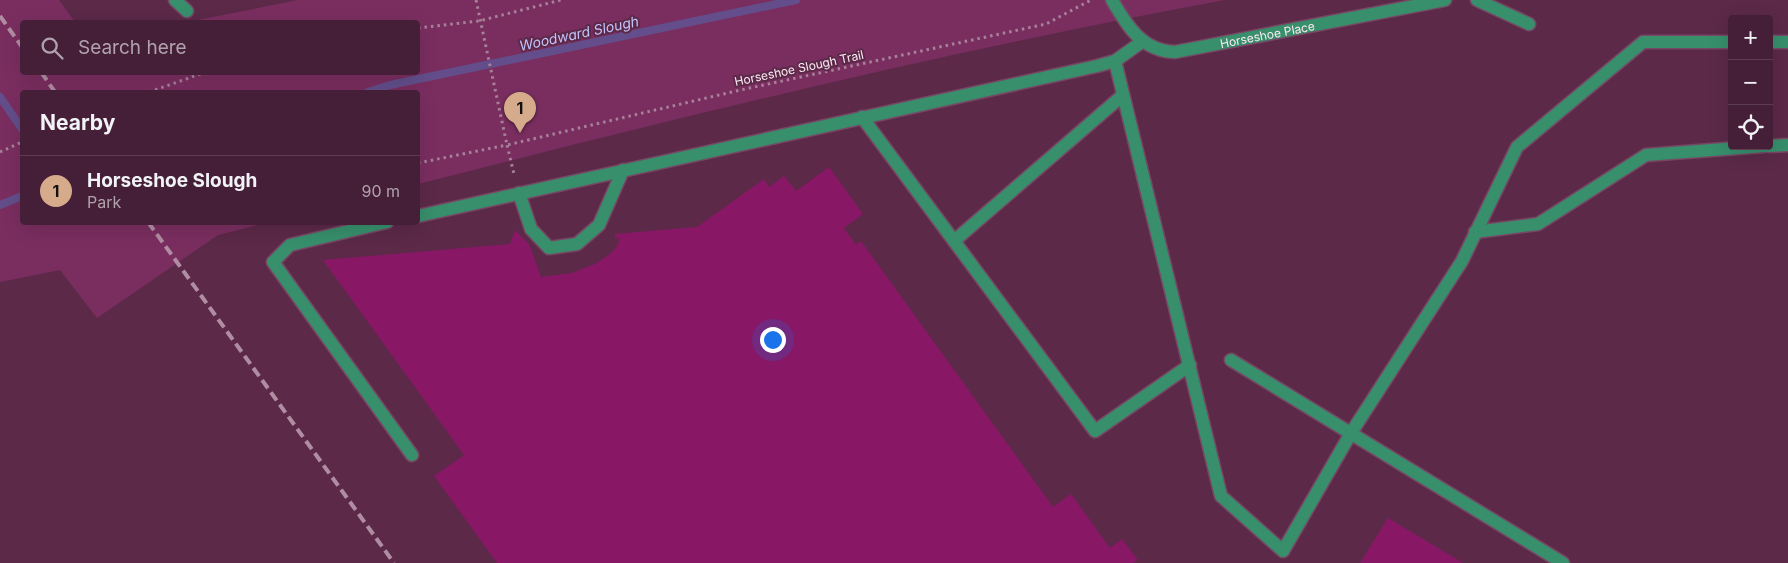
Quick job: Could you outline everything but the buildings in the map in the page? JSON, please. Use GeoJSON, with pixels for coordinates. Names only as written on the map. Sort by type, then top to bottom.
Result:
{"type":"FeatureCollection","features":[{"type":"Feature","properties":{"kind":"street"},"geometry":{"type":"LineString","coordinates":[[175,0],[187,11]]}},
{"type":"Feature","properties":{"kind":"street","name":"Horseshoe Place"},"geometry":{"type":"LineString","coordinates":[[1112,0],[1126,24],[1143,41],[1158,49],[1175,52],[1445,0]]}},
{"type":"Feature","properties":{"kind":"street"},"geometry":{"type":"LineString","coordinates":[[1477,0],[1529,24]]}},
{"type":"Feature","properties":{"kind":"street"},"geometry":{"type":"LineString","coordinates":[[420,216],[1115,61],[1143,41]]}},
{"type":"Feature","properties":{"kind":"street"},"geometry":{"type":"LineString","coordinates":[[1115,61],[1221,496],[1283,551],[1351,433],[1462,261],[1517,147],[1643,42],[1728,42]]}},
{"type":"Feature","properties":{"kind":"street"},"geometry":{"type":"LineString","coordinates":[[1773,42],[1788,42]]}},
{"type":"Feature","properties":{"kind":"street"},"geometry":{"type":"LineString","coordinates":[[954,241],[1123,95]]}},
{"type":"Feature","properties":{"kind":"street"},"geometry":{"type":"LineString","coordinates":[[862,117],[1095,431],[1190,365]]}},
{"type":"Feature","properties":{"kind":"street"},"geometry":{"type":"LineString","coordinates":[[1773,146],[1788,144]]}},
{"type":"Feature","properties":{"kind":"street"},"geometry":{"type":"LineString","coordinates":[[1475,232],[1538,224],[1646,154],[1728,148]]}},
{"type":"Feature","properties":{"kind":"street"},"geometry":{"type":"LineString","coordinates":[[519,193],[531,229],[549,248],[577,244],[599,225],[623,170]]}},
{"type":"Feature","properties":{"kind":"street"},"geometry":{"type":"LineString","coordinates":[[374,225],[290,245],[273,262],[412,455]]}},
{"type":"Feature","properties":{"kind":"street"},"geometry":{"type":"LineString","coordinates":[[1231,360],[1564,563]]}},
{"type":"Feature","properties":{"kind":"path"},"geometry":{"type":"LineString","coordinates":[[476,0],[504,134],[519,193]]}},
{"type":"Feature","properties":{"kind":"path"},"geometry":{"type":"LineString","coordinates":[[420,28],[480,21],[561,0]]}},
{"type":"Feature","properties":{"kind":"path","name":"Horseshoe Slough Trail"},"geometry":{"type":"LineString","coordinates":[[420,163],[507,145],[736,91],[1046,24],[1091,0]]}},
{"type":"Feature","properties":{"kind":"path"},"geometry":{"type":"LineString","coordinates":[[154,90],[194,75]]}},
{"type":"Feature","properties":{"kind":"path"},"geometry":{"type":"LineString","coordinates":[[0,152],[20,143]]}},
{"type":"Feature","properties":{"kind":"shaded area"},"geometry":{"type":"Polygon","coordinates":[[[0,0],[59,0],[74,20],[20,20],[20,75],[420,75],[420,20],[198,20],[298,0],[1225,0],[1022,40],[820,85],[420,184],[420,90],[20,90],[20,225],[258,225],[218,235],[97,318],[60,270],[0,282],[0,0]]]}},
{"type":"Feature","properties":{"kind":"waterway","name":"Woodward Slough"},"geometry":{"type":"LineString","coordinates":[[374,90],[390,85],[796,0]]}},
{"type":"Feature","properties":{"kind":"waterway"},"geometry":{"type":"LineString","coordinates":[[0,97],[20,126]]}},
{"type":"Feature","properties":{"kind":"waterway","name":"Woodward Slough"},"geometry":{"type":"LineString","coordinates":[[0,205],[20,197]]}},
{"type":"Feature","properties":{"kind":"railway"},"geometry":{"type":"LineString","coordinates":[[0,16],[20,44]]}},
{"type":"Feature","properties":{"kind":"railway"},"geometry":{"type":"LineString","coordinates":[[43,75],[54,90]]}},
{"type":"Feature","properties":{"kind":"railway"},"geometry":{"type":"LineString","coordinates":[[150,225],[394,563]]}},
{"type":"Feature","properties":{"kind":"place","name":"Horseshoe Slough"},"geometry":{"type":"Point","coordinates":[520,133]}}]}
